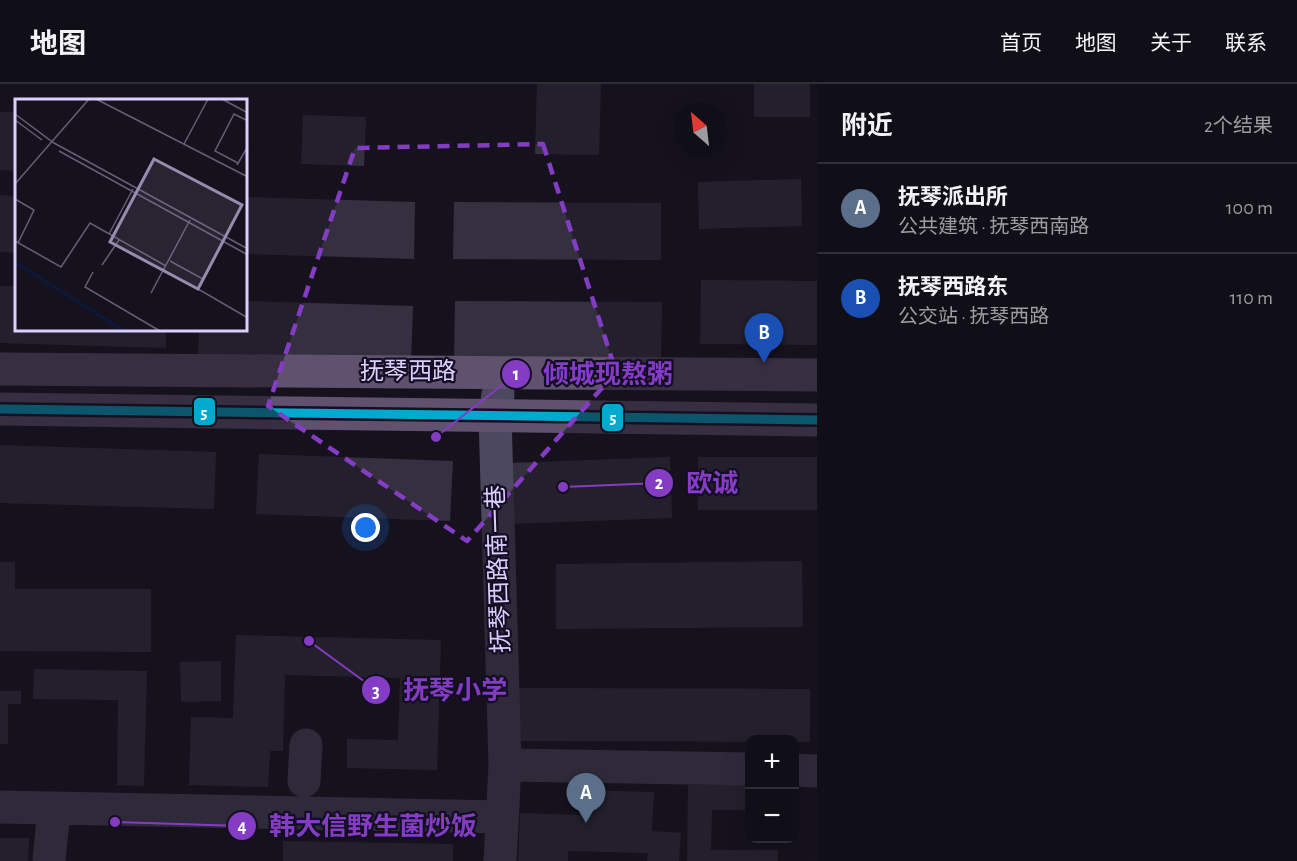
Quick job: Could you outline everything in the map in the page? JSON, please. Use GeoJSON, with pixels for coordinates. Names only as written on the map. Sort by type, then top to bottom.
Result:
{"type":"FeatureCollection","features":[{"type":"Feature","properties":{"kind":"main road","name":"抚琴西路"},"geometry":{"type":"LineString","coordinates":[[0,369],[817,375]]}},
{"type":"Feature","properties":{"kind":"main road","name":"抚琴西路"},"geometry":{"type":"LineString","coordinates":[[0,409],[496,405],[817,420]]}},
{"type":"Feature","properties":{"kind":"street","name":"抚琴西路南一巷"},"geometry":{"type":"LineString","coordinates":[[496,405],[505,765],[500,817],[500,861]]}},
{"type":"Feature","properties":{"kind":"street"},"geometry":{"type":"LineString","coordinates":[[304,781],[306,745]]}},
{"type":"Feature","properties":{"kind":"street"},"geometry":{"type":"LineString","coordinates":[[505,765],[745,769]]}},
{"type":"Feature","properties":{"kind":"street"},"geometry":{"type":"LineString","coordinates":[[799,770],[817,771]]}},
{"type":"Feature","properties":{"kind":"street"},"geometry":{"type":"LineString","coordinates":[[0,807],[500,817]]}},
{"type":"Feature","properties":{"kind":"street"},"geometry":{"type":"LineString","coordinates":[[49,861],[54,809]]}},
{"type":"Feature","properties":{"kind":"highlighted area"},"geometry":{"type":"Polygon","coordinates":[[[543,144],[616,372],[467,541],[268,406],[355,148],[543,144]]]}},
{"type":"Feature","properties":{"kind":"building"},"geometry":{"type":"Polygon","coordinates":[[[537,84],[601,84],[599,155],[535,154],[537,84]]]}},
{"type":"Feature","properties":{"kind":"building"},"geometry":{"type":"Polygon","coordinates":[[[754,84],[810,84],[810,117],[754,117],[754,84]]]}},
{"type":"Feature","properties":{"kind":"building"},"geometry":{"type":"Polygon","coordinates":[[[0,112],[15,112],[15,171],[0,170],[0,112]]]}},
{"type":"Feature","properties":{"kind":"building"},"geometry":{"type":"Polygon","coordinates":[[[303,115],[366,117],[364,166],[301,164],[303,115]]]}},
{"type":"Feature","properties":{"kind":"building"},"geometry":{"type":"Polygon","coordinates":[[[801,179],[802,226],[699,229],[698,182],[801,179]]]}},
{"type":"Feature","properties":{"kind":"building"},"geometry":{"type":"Polygon","coordinates":[[[0,195],[15,196],[15,253],[0,252],[0,195]]]}},
{"type":"Feature","properties":{"kind":"building"},"geometry":{"type":"Polygon","coordinates":[[[248,197],[415,202],[414,259],[248,254],[248,197]]]}},
{"type":"Feature","properties":{"kind":"building"},"geometry":{"type":"Polygon","coordinates":[[[454,202],[661,203],[661,260],[453,259],[454,202]]]}},
{"type":"Feature","properties":{"kind":"building"},"geometry":{"type":"Polygon","coordinates":[[[701,280],[817,281],[817,345],[700,344],[701,280]]]}},
{"type":"Feature","properties":{"kind":"building"},"geometry":{"type":"Polygon","coordinates":[[[0,286],[15,286],[15,332],[166,332],[166,348],[0,343],[0,286]]]}},
{"type":"Feature","properties":{"kind":"building"},"geometry":{"type":"Polygon","coordinates":[[[248,301],[413,306],[411,363],[198,357],[199,332],[248,332],[248,301]]]}},
{"type":"Feature","properties":{"kind":"building"},"geometry":{"type":"Polygon","coordinates":[[[455,301],[662,302],[661,358],[454,357],[455,301]]]}},
{"type":"Feature","properties":{"kind":"building"},"geometry":{"type":"Polygon","coordinates":[[[0,445],[216,452],[214,509],[0,503],[0,445]]]}},
{"type":"Feature","properties":{"kind":"building"},"geometry":{"type":"Polygon","coordinates":[[[259,454],[453,461],[450,521],[256,514],[259,454]]]}},
{"type":"Feature","properties":{"kind":"building"},"geometry":{"type":"Polygon","coordinates":[[[670,457],[672,518],[508,524],[506,463],[670,457]]]}},
{"type":"Feature","properties":{"kind":"building"},"geometry":{"type":"Polygon","coordinates":[[[698,457],[817,457],[817,510],[698,510],[698,457]]]}},
{"type":"Feature","properties":{"kind":"building"},"geometry":{"type":"Polygon","coordinates":[[[802,561],[803,627],[556,629],[556,564],[802,561]]]}},
{"type":"Feature","properties":{"kind":"building"},"geometry":{"type":"Polygon","coordinates":[[[0,562],[15,562],[15,589],[151,589],[151,652],[0,651],[0,562]]]}},
{"type":"Feature","properties":{"kind":"building"},"geometry":{"type":"Polygon","coordinates":[[[236,635],[441,640],[437,770],[347,768],[347,739],[398,740],[400,678],[285,675],[283,751],[270,751],[268,787],[189,785],[191,717],[233,718],[236,635]]]}},
{"type":"Feature","properties":{"kind":"building"},"geometry":{"type":"Polygon","coordinates":[[[221,661],[221,701],[181,702],[180,662],[221,661]]]}},
{"type":"Feature","properties":{"kind":"building"},"geometry":{"type":"Polygon","coordinates":[[[34,669],[147,671],[144,786],[117,785],[118,700],[33,699],[34,669]]]}},
{"type":"Feature","properties":{"kind":"building"},"geometry":{"type":"Polygon","coordinates":[[[519,688],[810,689],[810,742],[799,742],[799,735],[745,735],[745,742],[519,741],[519,688]]]}},
{"type":"Feature","properties":{"kind":"building"},"geometry":{"type":"Polygon","coordinates":[[[0,691],[21,691],[21,704],[8,704],[8,744],[0,744],[0,691]]]}},
{"type":"Feature","properties":{"kind":"building"},"geometry":{"type":"Polygon","coordinates":[[[688,785],[745,785],[745,810],[712,810],[711,850],[778,850],[778,861],[687,861],[688,785]]]}},
{"type":"Feature","properties":{"kind":"building"},"geometry":{"type":"Polygon","coordinates":[[[580,790],[654,792],[652,831],[681,833],[679,861],[647,861],[648,853],[568,851],[568,861],[518,861],[520,813],[579,815],[580,790]]]}},
{"type":"Feature","properties":{"kind":"building"},"geometry":{"type":"Polygon","coordinates":[[[0,838],[29,838],[28,861],[0,861],[0,838]]]}},
{"type":"Feature","properties":{"kind":"building"},"geometry":{"type":"Polygon","coordinates":[[[283,841],[453,844],[453,861],[283,861],[283,841]]]}},
{"type":"Feature","properties":{"kind":"transit line","name":"5"},"geometry":{"type":"LineString","coordinates":[[0,409],[817,420]]}},
{"type":"Feature","properties":{"kind":"place","name":"抚琴西路东"},"geometry":{"type":"Point","coordinates":[764,363]}},
{"type":"Feature","properties":{"kind":"place","name":"倾城现熬粥"},"geometry":{"type":"Point","coordinates":[436,437]}},
{"type":"Feature","properties":{"kind":"place","name":"欧诚"},"geometry":{"type":"Point","coordinates":[563,487]}},
{"type":"Feature","properties":{"kind":"place","name":"抚琴小学"},"geometry":{"type":"Point","coordinates":[309,641]}},
{"type":"Feature","properties":{"kind":"place","name":"韩大信野生菌炒饭"},"geometry":{"type":"Point","coordinates":[115,822]}},
{"type":"Feature","properties":{"kind":"place","name":"抚琴派出所"},"geometry":{"type":"Point","coordinates":[586,823]}}]}
